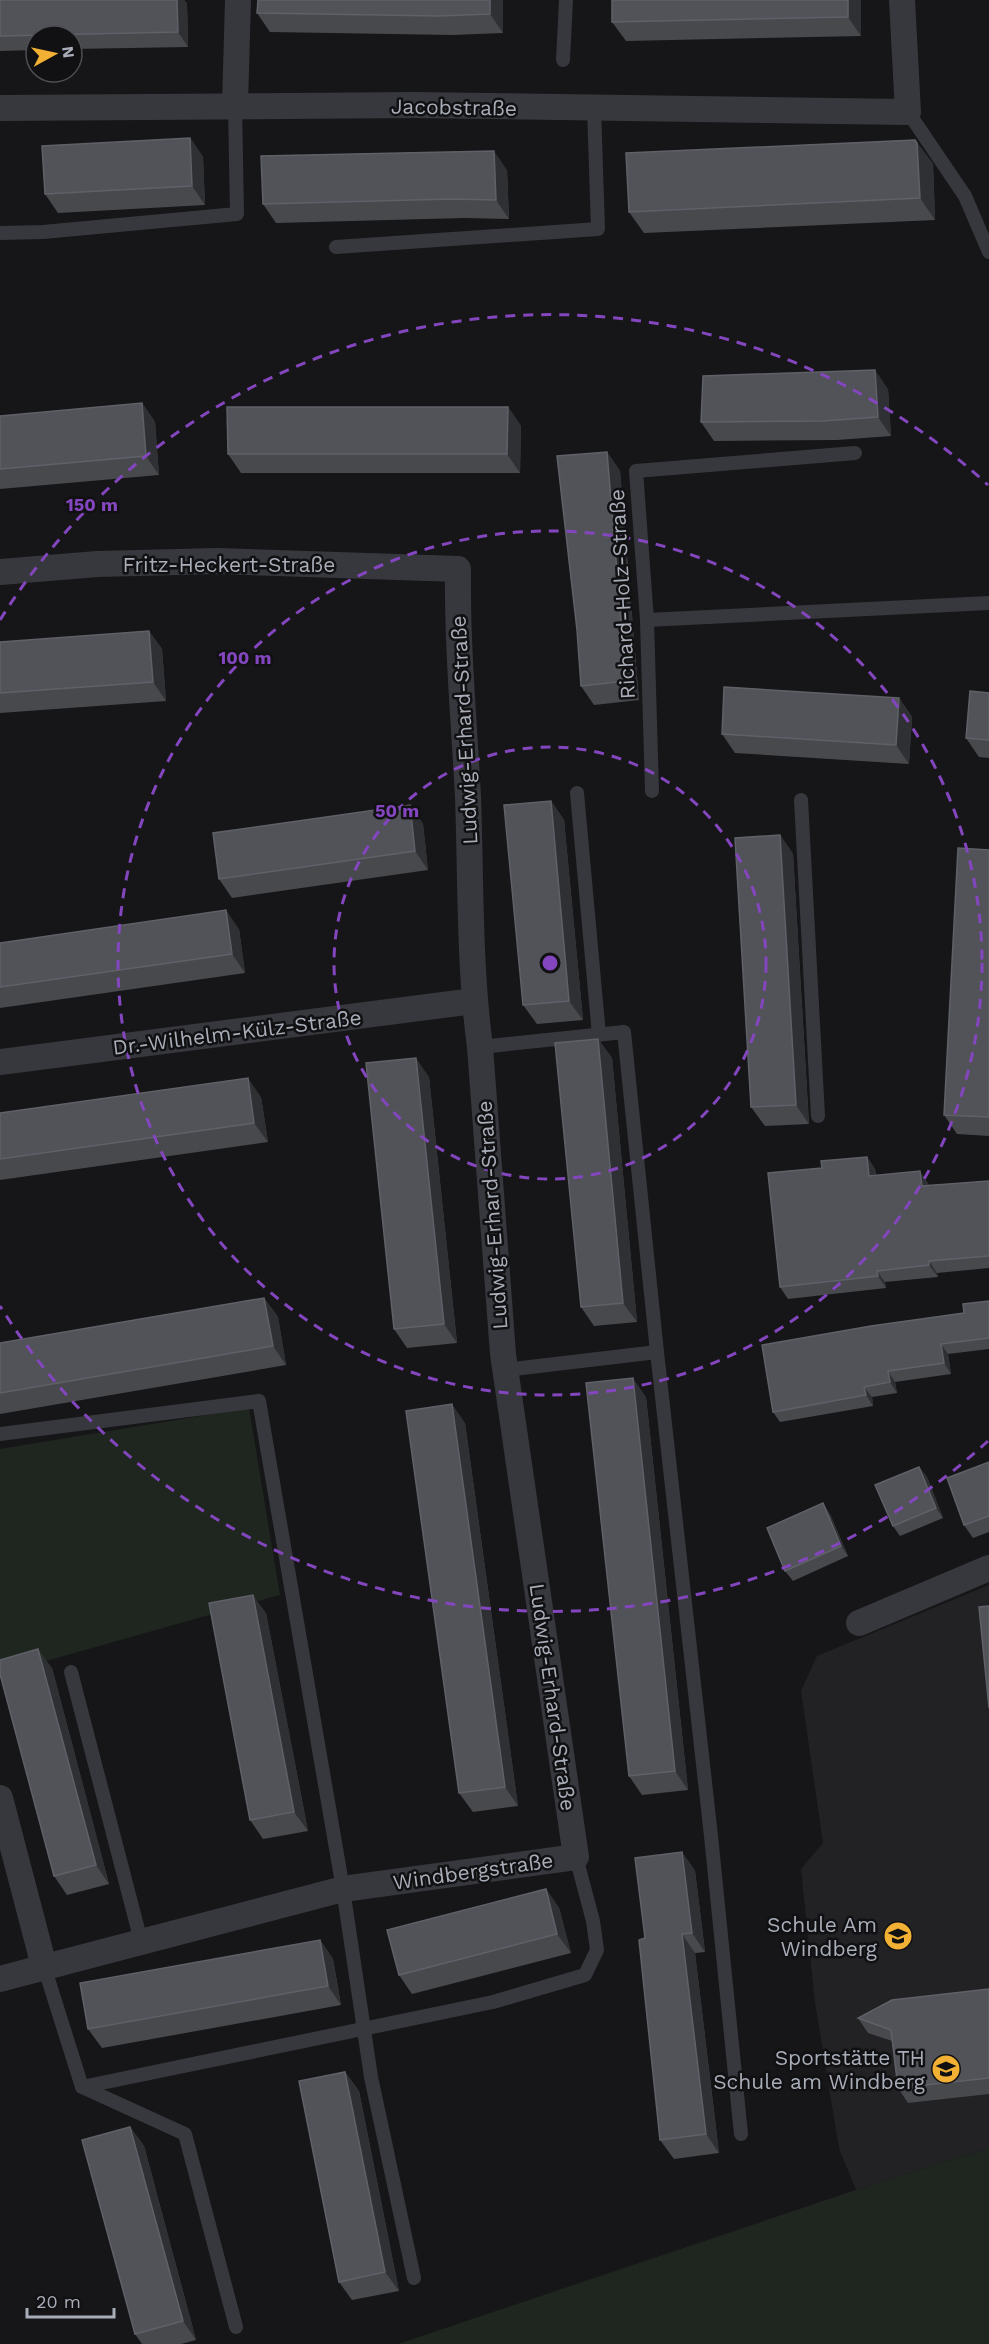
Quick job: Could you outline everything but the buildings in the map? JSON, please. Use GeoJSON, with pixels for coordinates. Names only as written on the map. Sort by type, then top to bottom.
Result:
{"type":"FeatureCollection","features":[{"type":"Feature","properties":{"kind":"street"},"geometry":{"type":"LineString","coordinates":[[235,105],[238,0]]}},
{"type":"Feature","properties":{"kind":"street"},"geometry":{"type":"LineString","coordinates":[[902,0],[908,112]]}},
{"type":"Feature","properties":{"kind":"street","name":"Jacobstraße"},"geometry":{"type":"LineString","coordinates":[[0,108],[235,105],[908,112]]}},
{"type":"Feature","properties":{"kind":"street","name":"Fritz-Heckert-Straße"},"geometry":{"type":"LineString","coordinates":[[0,572],[97,564],[217,561],[458,569]]}},
{"type":"Feature","properties":{"kind":"street","name":"Ludwig-Erhard-Straße"},"geometry":{"type":"LineString","coordinates":[[458,569],[458,627],[468,796],[474,1001],[480,1047],[505,1370],[576,1857]]}},
{"type":"Feature","properties":{"kind":"street","name":"Dr.-Wilhelm-Külz-Straße"},"geometry":{"type":"LineString","coordinates":[[0,1062],[474,1001]]}},
{"type":"Feature","properties":{"kind":"street"},"geometry":{"type":"LineString","coordinates":[[859,1623],[989,1568]]}},
{"type":"Feature","properties":{"kind":"street"},"geometry":{"type":"LineString","coordinates":[[0,1798],[44,1966]]}},
{"type":"Feature","properties":{"kind":"street","name":"Windbergstraße"},"geometry":{"type":"LineString","coordinates":[[0,1979],[342,1889],[576,1857]]}},
{"type":"Feature","properties":{"kind":"lane"},"geometry":{"type":"LineString","coordinates":[[563,60],[566,0]]}},
{"type":"Feature","properties":{"kind":"lane"},"geometry":{"type":"LineString","coordinates":[[0,234],[237,214],[235,105]]}},
{"type":"Feature","properties":{"kind":"lane"},"geometry":{"type":"LineString","coordinates":[[336,247],[598,228],[594,108]]}},
{"type":"Feature","properties":{"kind":"lane"},"geometry":{"type":"LineString","coordinates":[[908,112],[965,196],[989,252]]}},
{"type":"Feature","properties":{"kind":"lane","name":"Richard-Holz-Straße"},"geometry":{"type":"LineString","coordinates":[[652,791],[647,620],[636,471],[855,453]]}},
{"type":"Feature","properties":{"kind":"lane"},"geometry":{"type":"LineString","coordinates":[[647,620],[989,603]]}},
{"type":"Feature","properties":{"kind":"lane"},"geometry":{"type":"LineString","coordinates":[[577,793],[599,1035]]}},
{"type":"Feature","properties":{"kind":"lane"},"geometry":{"type":"LineString","coordinates":[[801,800],[819,1116]]}},
{"type":"Feature","properties":{"kind":"lane"},"geometry":{"type":"LineString","coordinates":[[480,1047],[624,1032],[741,2134]]}},
{"type":"Feature","properties":{"kind":"lane"},"geometry":{"type":"LineString","coordinates":[[505,1370],[657,1352]]}},
{"type":"Feature","properties":{"kind":"lane"},"geometry":{"type":"LineString","coordinates":[[0,1434],[259,1401],[342,1889],[371,2077],[414,2278]]}},
{"type":"Feature","properties":{"kind":"lane"},"geometry":{"type":"LineString","coordinates":[[71,1672],[141,1941]]}},
{"type":"Feature","properties":{"kind":"lane","name":"Windbergstraße"},"geometry":{"type":"LineString","coordinates":[[82,2087],[493,2002],[585,1975],[597,1950],[593,1921],[576,1857]]}},
{"type":"Feature","properties":{"kind":"lane"},"geometry":{"type":"LineString","coordinates":[[44,1966],[82,2087],[185,2134],[236,2327]]}},
{"type":"Feature","properties":{"kind":"shaded area"},"geometry":{"type":"Polygon","coordinates":[[[249,1408],[280,1595],[0,1674],[0,1449],[249,1408]]]}},
{"type":"Feature","properties":{"kind":"shaded area","name":"Schule Am Windberg"},"geometry":{"type":"Polygon","coordinates":[[[989,1585],[989,2148],[856,2190],[839,2148],[815,2003],[801,1869],[823,1843],[801,1691],[817,1656],[989,1585]]]}},
{"type":"Feature","properties":{"kind":"shaded area"},"geometry":{"type":"Polygon","coordinates":[[[989,2148],[989,2344],[398,2344],[856,2190],[989,2148]]]}},
{"type":"Feature","properties":{"kind":"place","name":"Schule Am Windberg"},"geometry":{"type":"Point","coordinates":[898,1936]}},
{"type":"Feature","properties":{"kind":"place","name":"Sportstätte TH Schule am Windberg"},"geometry":{"type":"Point","coordinates":[946,2069]}}]}
